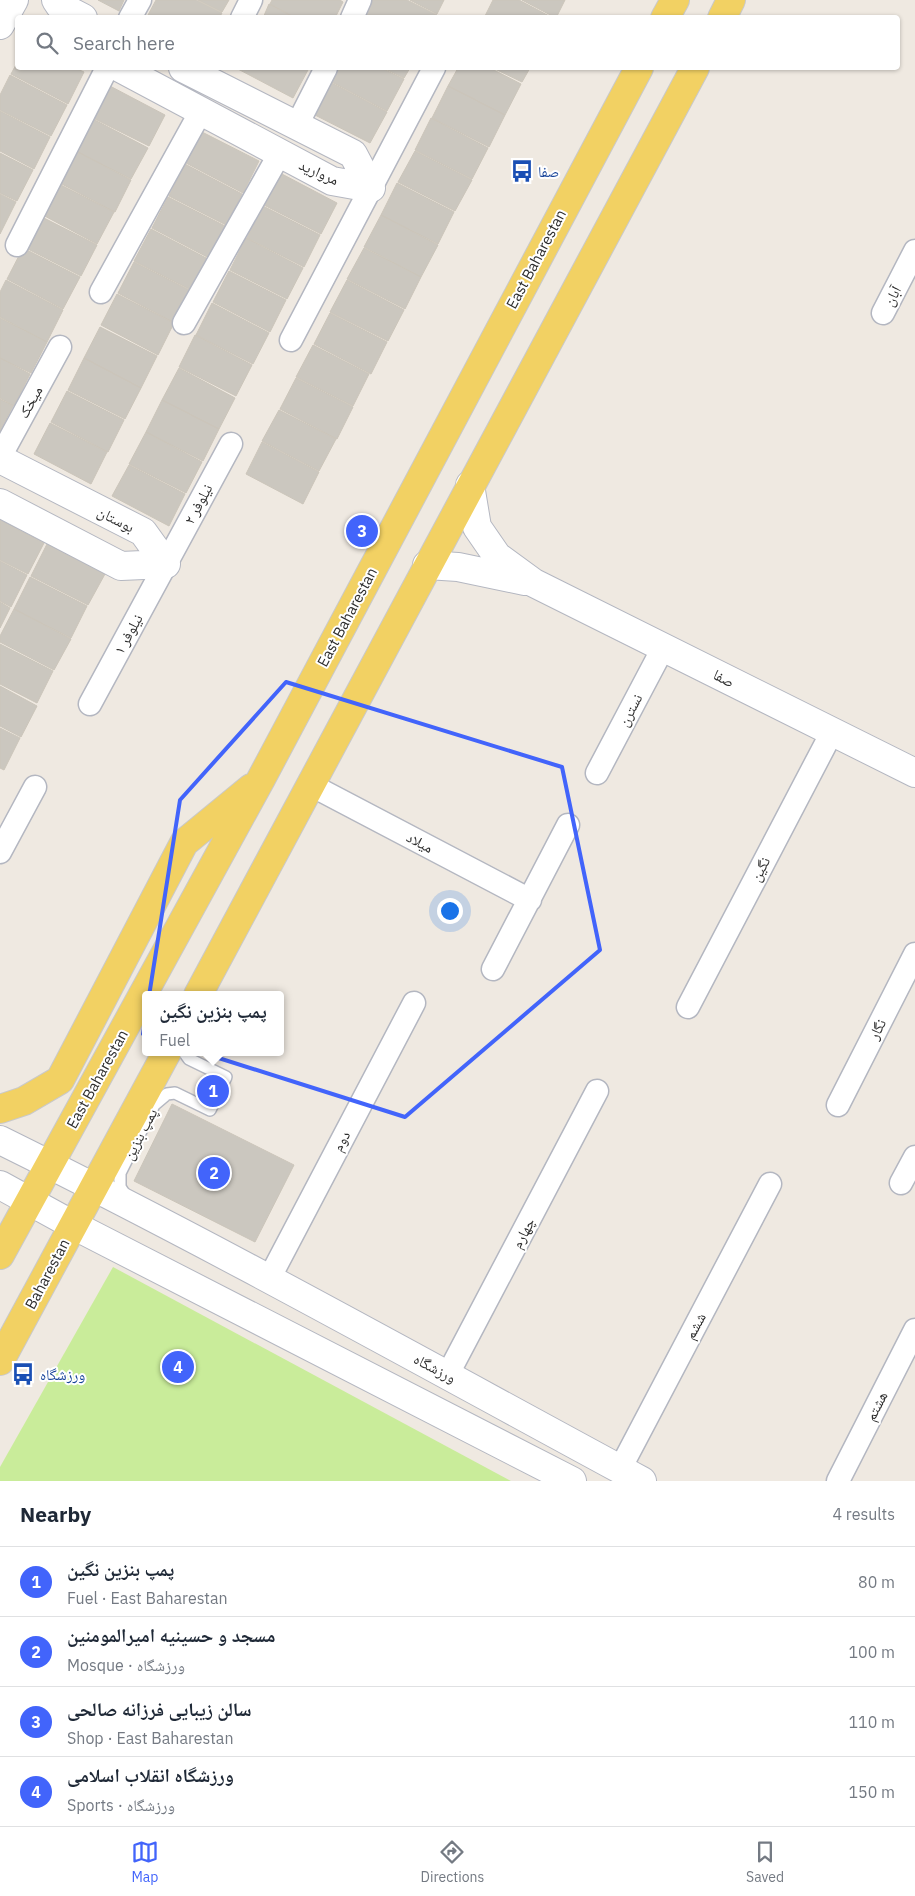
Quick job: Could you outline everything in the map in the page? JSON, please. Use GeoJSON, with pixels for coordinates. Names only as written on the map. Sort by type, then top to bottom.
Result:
{"type":"FeatureCollection","features":[{"type":"Feature","properties":{"kind":"main road"},"geometry":{"type":"LineString","coordinates":[[667,15],[675,0]]}},
{"type":"Feature","properties":{"kind":"main road"},"geometry":{"type":"LineString","coordinates":[[724,15],[731,0]]}},
{"type":"Feature","properties":{"kind":"main road","name":"East Baharestan"},"geometry":{"type":"LineString","coordinates":[[146,991],[261,779],[637,70]]}},
{"type":"Feature","properties":{"kind":"main road"},"geometry":{"type":"LineString","coordinates":[[200,991],[694,70]]}},
{"type":"Feature","properties":{"kind":"main road"},"geometry":{"type":"LineString","coordinates":[[0,1109],[24,1100],[60,1080],[184,843],[261,779]]}},
{"type":"Feature","properties":{"kind":"main road","name":"East Baharestan"},"geometry":{"type":"LineString","coordinates":[[51,1165],[142,998]]}},
{"type":"Feature","properties":{"kind":"main road"},"geometry":{"type":"LineString","coordinates":[[94,1187],[165,1056]]}},
{"type":"Feature","properties":{"kind":"main road"},"geometry":{"type":"LineString","coordinates":[[0,1255],[51,1165]]}},
{"type":"Feature","properties":{"kind":"main road","name":"Baharestan"},"geometry":{"type":"LineString","coordinates":[[0,1361],[94,1187]]}},
{"type":"Feature","properties":{"kind":"street"},"geometry":{"type":"LineString","coordinates":[[0,25],[14,0]]}},
{"type":"Feature","properties":{"kind":"street"},"geometry":{"type":"LineString","coordinates":[[56,0],[60,6],[77,15]]}},
{"type":"Feature","properties":{"kind":"street"},"geometry":{"type":"LineString","coordinates":[[132,15],[140,0]]}},
{"type":"Feature","properties":{"kind":"street"},"geometry":{"type":"LineString","coordinates":[[244,15],[251,0]]}},
{"type":"Feature","properties":{"kind":"street"},"geometry":{"type":"LineString","coordinates":[[353,15],[360,0]]}},
{"type":"Feature","properties":{"kind":"street"},"geometry":{"type":"LineString","coordinates":[[0,36],[15,30]]}},
{"type":"Feature","properties":{"kind":"street"},"geometry":{"type":"LineString","coordinates":[[17,245],[106,70]]}},
{"type":"Feature","properties":{"kind":"street","name":"مروارید"},"geometry":{"type":"LineString","coordinates":[[124,70],[332,181],[371,188]]}},
{"type":"Feature","properties":{"kind":"street","name":"مروارید"},"geometry":{"type":"LineString","coordinates":[[193,70],[214,74],[297,125],[354,154],[371,188]]}},
{"type":"Feature","properties":{"kind":"street"},"geometry":{"type":"LineString","coordinates":[[297,125],[325,70]]}},
{"type":"Feature","properties":{"kind":"street"},"geometry":{"type":"LineString","coordinates":[[291,340],[433,70]]}},
{"type":"Feature","properties":{"kind":"street"},"geometry":{"type":"LineString","coordinates":[[101,292],[201,111]]}},
{"type":"Feature","properties":{"kind":"street"},"geometry":{"type":"LineString","coordinates":[[184,323],[280,153]]}},
{"type":"Feature","properties":{"kind":"street","name":"آبان"},"geometry":{"type":"LineString","coordinates":[[883,313],[915,251]]}},
{"type":"Feature","properties":{"kind":"street","name":"میخک"},"geometry":{"type":"LineString","coordinates":[[0,458],[60,347]]}},
{"type":"Feature","properties":{"kind":"street","name":"نیلوفر ۲"},"geometry":{"type":"LineString","coordinates":[[166,564],[230,444]]}},
{"type":"Feature","properties":{"kind":"street","name":"بوستان"},"geometry":{"type":"LineString","coordinates":[[0,458],[143,532],[166,564]]}},
{"type":"Feature","properties":{"kind":"street"},"geometry":{"type":"LineString","coordinates":[[470,486],[478,527],[497,556],[534,583]]}},
{"type":"Feature","properties":{"kind":"street"},"geometry":{"type":"LineString","coordinates":[[0,503],[121,566],[166,564]]}},
{"type":"Feature","properties":{"kind":"street"},"geometry":{"type":"LineString","coordinates":[[80,545],[98,509]]}},
{"type":"Feature","properties":{"kind":"street","name":"نیلوفر ۱"},"geometry":{"type":"LineString","coordinates":[[90,704],[166,564]]}},
{"type":"Feature","properties":{"kind":"street"},"geometry":{"type":"LineString","coordinates":[[427,565],[458,567],[534,583]]}},
{"type":"Feature","properties":{"kind":"street","name":"صفا"},"geometry":{"type":"LineString","coordinates":[[534,583],[915,773]]}},
{"type":"Feature","properties":{"kind":"street","name":"نسترن"},"geometry":{"type":"LineString","coordinates":[[597,773],[663,648]]}},
{"type":"Feature","properties":{"kind":"street","name":"نگین"},"geometry":{"type":"LineString","coordinates":[[688,1007],[832,732]]}},
{"type":"Feature","properties":{"kind":"street","name":"میلاد"},"geometry":{"type":"LineString","coordinates":[[310,784],[530,900]]}},
{"type":"Feature","properties":{"kind":"street"},"geometry":{"type":"LineString","coordinates":[[0,852],[34,787]]}},
{"type":"Feature","properties":{"kind":"street"},"geometry":{"type":"LineString","coordinates":[[493,969],[568,825]]}},
{"type":"Feature","properties":{"kind":"street","name":"نگار"},"geometry":{"type":"LineString","coordinates":[[838,1105],[915,954]]}},
{"type":"Feature","properties":{"kind":"street","name":"دوم"},"geometry":{"type":"LineString","coordinates":[[269,1279],[414,1003]]}},
{"type":"Feature","properties":{"kind":"street","name":"چهارم"},"geometry":{"type":"LineString","coordinates":[[448,1374],[597,1091]]}},
{"type":"Feature","properties":{"kind":"street","name":"ورزشگاه"},"geometry":{"type":"LineString","coordinates":[[0,1140],[94,1187],[448,1374],[631,1475]]}},
{"type":"Feature","properties":{"kind":"street"},"geometry":{"type":"LineString","coordinates":[[901,1183],[915,1157]]}},
{"type":"Feature","properties":{"kind":"street","name":"ششم"},"geometry":{"type":"LineString","coordinates":[[631,1475],[770,1184]]}},
{"type":"Feature","properties":{"kind":"street"},"geometry":{"type":"LineString","coordinates":[[0,1185],[73,1225],[572,1481]]}},
{"type":"Feature","properties":{"kind":"street","name":"هشتم"},"geometry":{"type":"LineString","coordinates":[[838,1481],[915,1330]]}},
{"type":"Feature","properties":{"kind":"lane","name":"پمپ بنزین"},"geometry":{"type":"LineString","coordinates":[[140,1212],[125,1196],[120,1187],[120,1173],[154,1105],[167,1094],[174,1093],[210,1110],[226,1077],[189,1059],[187,1056]]}},
{"type":"Feature","properties":{"kind":"highlighted area"},"geometry":{"type":"Polygon","coordinates":[[[286,682],[562,767],[600,950],[405,1117],[143,1034],[180,800],[286,682]]]}},
{"type":"Feature","properties":{"kind":"green space"},"geometry":{"type":"Polygon","coordinates":[[[113,1267],[511,1481],[0,1481],[0,1467],[113,1267]]]}},
{"type":"Feature","properties":{"kind":"building"},"geometry":{"type":"Polygon","coordinates":[[[98,0],[124,0],[119,11],[98,0]]]}},
{"type":"Feature","properties":{"kind":"building"},"geometry":{"type":"Polygon","coordinates":[[[156,0],[196,0],[222,13],[221,15],[148,15],[156,0]]]}},
{"type":"Feature","properties":{"kind":"building"},"geometry":{"type":"Polygon","coordinates":[[[198,0],[229,0],[222,12],[198,0]]]}},
{"type":"Feature","properties":{"kind":"building"},"geometry":{"type":"Polygon","coordinates":[[[272,0],[340,0],[343,2],[336,15],[290,15],[270,4],[272,0]]]}},
{"type":"Feature","properties":{"kind":"building"},"geometry":{"type":"Polygon","coordinates":[[[372,0],[407,0],[437,15],[364,15],[372,0]]]}},
{"type":"Feature","properties":{"kind":"building"},"geometry":{"type":"Polygon","coordinates":[[[410,0],[444,0],[437,14],[410,0]]]}},
{"type":"Feature","properties":{"kind":"building"},"geometry":{"type":"Polygon","coordinates":[[[493,0],[519,0],[547,15],[486,15],[493,0]]]}},
{"type":"Feature","properties":{"kind":"building"},"geometry":{"type":"Polygon","coordinates":[[[522,0],[565,0],[558,15],[550,15],[522,0]]]}},
{"type":"Feature","properties":{"kind":"building"},"geometry":{"type":"Polygon","coordinates":[[[269,4],[289,15],[264,15],[269,4]]]}},
{"type":"Feature","properties":{"kind":"building"},"geometry":{"type":"Polygon","coordinates":[[[15,67],[15,70],[80,70],[84,72],[68,104],[11,74],[15,67]]]}},
{"type":"Feature","properties":{"kind":"building"},"geometry":{"type":"Polygon","coordinates":[[[240,70],[308,70],[293,98],[240,70]]]}},
{"type":"Feature","properties":{"kind":"building"},"geometry":{"type":"Polygon","coordinates":[[[336,70],[385,70],[404,79],[387,111],[330,81],[336,70]]]}},
{"type":"Feature","properties":{"kind":"building"},"geometry":{"type":"Polygon","coordinates":[[[387,70],[409,70],[404,78],[387,70]]]}},
{"type":"Feature","properties":{"kind":"building"},"geometry":{"type":"Polygon","coordinates":[[[457,70],[494,70],[521,84],[505,115],[448,86],[457,70]]]}},
{"type":"Feature","properties":{"kind":"building"},"geometry":{"type":"Polygon","coordinates":[[[497,70],[529,70],[522,82],[497,70]]]}},
{"type":"Feature","properties":{"kind":"building"},"geometry":{"type":"Polygon","coordinates":[[[10,75],[67,105],[51,136],[0,110],[0,95],[10,75]]]}},
{"type":"Feature","properties":{"kind":"building"},"geometry":{"type":"Polygon","coordinates":[[[330,82],[387,112],[370,143],[313,114],[330,82]]]}},
{"type":"Feature","properties":{"kind":"building"},"geometry":{"type":"Polygon","coordinates":[[[108,85],[165,115],[149,146],[91,117],[108,85]]]}},
{"type":"Feature","properties":{"kind":"building"},"geometry":{"type":"Polygon","coordinates":[[[448,86],[505,115],[489,147],[432,118],[448,86]]]}},
{"type":"Feature","properties":{"kind":"building"},"geometry":{"type":"Polygon","coordinates":[[[0,111],[50,137],[34,169],[0,151],[0,111]]]}},
{"type":"Feature","properties":{"kind":"building"},"geometry":{"type":"Polygon","coordinates":[[[91,118],[148,148],[131,179],[74,150],[91,118]]]}},
{"type":"Feature","properties":{"kind":"building"},"geometry":{"type":"Polygon","coordinates":[[[431,118],[488,148],[472,179],[415,150],[431,118]]]}},
{"type":"Feature","properties":{"kind":"building"},"geometry":{"type":"Polygon","coordinates":[[[202,132],[259,161],[243,193],[186,163],[202,132]]]}},
{"type":"Feature","properties":{"kind":"building"},"geometry":{"type":"Polygon","coordinates":[[[74,150],[131,180],[115,212],[58,182],[74,150]]]}},
{"type":"Feature","properties":{"kind":"building"},"geometry":{"type":"Polygon","coordinates":[[[415,151],[472,180],[455,211],[398,182],[415,151]]]}},
{"type":"Feature","properties":{"kind":"building"},"geometry":{"type":"Polygon","coordinates":[[[0,153],[33,170],[17,201],[0,193],[0,153]]]}},
{"type":"Feature","properties":{"kind":"building"},"geometry":{"type":"Polygon","coordinates":[[[185,164],[242,194],[226,225],[169,196],[185,164]]]}},
{"type":"Feature","properties":{"kind":"building"},"geometry":{"type":"Polygon","coordinates":[[[280,173],[337,203],[321,234],[264,205],[280,173]]]}},
{"type":"Feature","properties":{"kind":"building"},"geometry":{"type":"Polygon","coordinates":[[[57,183],[114,212],[97,244],[41,214],[57,183]]]}},
{"type":"Feature","properties":{"kind":"building"},"geometry":{"type":"Polygon","coordinates":[[[397,183],[454,212],[438,244],[381,215],[397,183]]]}},
{"type":"Feature","properties":{"kind":"building"},"geometry":{"type":"Polygon","coordinates":[[[0,194],[16,202],[0,234],[0,194]]]}},
{"type":"Feature","properties":{"kind":"building"},"geometry":{"type":"Polygon","coordinates":[[[168,197],[225,226],[209,258],[152,228],[168,197]]]}},
{"type":"Feature","properties":{"kind":"building"},"geometry":{"type":"Polygon","coordinates":[[[263,206],[320,235],[304,267],[247,238],[263,206]]]}},
{"type":"Feature","properties":{"kind":"building"},"geometry":{"type":"Polygon","coordinates":[[[381,215],[438,245],[421,277],[364,247],[381,215]]]}},
{"type":"Feature","properties":{"kind":"building"},"geometry":{"type":"Polygon","coordinates":[[[40,216],[97,245],[81,276],[24,247],[40,216]]]}},
{"type":"Feature","properties":{"kind":"building"},"geometry":{"type":"Polygon","coordinates":[[[151,229],[208,259],[191,290],[134,261],[151,229]]]}},
{"type":"Feature","properties":{"kind":"building"},"geometry":{"type":"Polygon","coordinates":[[[246,238],[303,268],[287,299],[230,270],[246,238]]]}},
{"type":"Feature","properties":{"kind":"building"},"geometry":{"type":"Polygon","coordinates":[[[23,248],[80,277],[63,309],[7,279],[23,248]]]}},
{"type":"Feature","properties":{"kind":"building"},"geometry":{"type":"Polygon","coordinates":[[[364,248],[421,277],[405,309],[347,279],[364,248]]]}},
{"type":"Feature","properties":{"kind":"building"},"geometry":{"type":"Polygon","coordinates":[[[134,262],[191,291],[175,323],[118,293],[134,262]]]}},
{"type":"Feature","properties":{"kind":"building"},"geometry":{"type":"Polygon","coordinates":[[[229,271],[286,300],[270,332],[213,302],[229,271]]]}},
{"type":"Feature","properties":{"kind":"building"},"geometry":{"type":"Polygon","coordinates":[[[6,280],[63,310],[47,342],[0,317],[0,292],[6,280]]]}},
{"type":"Feature","properties":{"kind":"building"},"geometry":{"type":"Polygon","coordinates":[[[347,280],[404,310],[388,341],[330,312],[347,280]]]}},
{"type":"Feature","properties":{"kind":"building"},"geometry":{"type":"Polygon","coordinates":[[[117,294],[174,323],[158,355],[101,325],[117,294]]]}},
{"type":"Feature","properties":{"kind":"building"},"geometry":{"type":"Polygon","coordinates":[[[212,303],[269,333],[253,364],[196,335],[212,303]]]}},
{"type":"Feature","properties":{"kind":"building"},"geometry":{"type":"Polygon","coordinates":[[[330,313],[387,342],[371,374],[314,344],[330,313]]]}},
{"type":"Feature","properties":{"kind":"building"},"geometry":{"type":"Polygon","coordinates":[[[0,318],[47,342],[31,373],[0,358],[0,318]]]}},
{"type":"Feature","properties":{"kind":"building"},"geometry":{"type":"Polygon","coordinates":[[[100,327],[157,356],[141,388],[84,358],[100,327]]]}},
{"type":"Feature","properties":{"kind":"building"},"geometry":{"type":"Polygon","coordinates":[[[195,335],[252,365],[236,396],[179,367],[195,335]]]}},
{"type":"Feature","properties":{"kind":"building"},"geometry":{"type":"Polygon","coordinates":[[[313,345],[369,374],[353,406],[296,377],[313,345]]]}},
{"type":"Feature","properties":{"kind":"building"},"geometry":{"type":"Polygon","coordinates":[[[0,358],[30,374],[14,406],[0,398],[0,358]]]}},
{"type":"Feature","properties":{"kind":"building"},"geometry":{"type":"Polygon","coordinates":[[[84,358],[141,388],[125,419],[68,390],[84,358]]]}},
{"type":"Feature","properties":{"kind":"building"},"geometry":{"type":"Polygon","coordinates":[[[179,368],[235,398],[219,429],[162,400],[179,368]]]}},
{"type":"Feature","properties":{"kind":"building"},"geometry":{"type":"Polygon","coordinates":[[[296,378],[353,407],[337,439],[280,409],[296,378]]]}},
{"type":"Feature","properties":{"kind":"building"},"geometry":{"type":"Polygon","coordinates":[[[67,391],[124,420],[108,452],[51,422],[67,391]]]}},
{"type":"Feature","properties":{"kind":"building"},"geometry":{"type":"Polygon","coordinates":[[[0,399],[13,406],[0,431],[0,399]]]}},
{"type":"Feature","properties":{"kind":"building"},"geometry":{"type":"Polygon","coordinates":[[[162,400],[219,429],[203,461],[146,432],[162,400]]]}},
{"type":"Feature","properties":{"kind":"building"},"geometry":{"type":"Polygon","coordinates":[[[279,410],[336,439],[319,471],[262,441],[279,410]]]}},
{"type":"Feature","properties":{"kind":"building"},"geometry":{"type":"Polygon","coordinates":[[[50,423],[107,452],[91,484],[34,454],[50,423]]]}},
{"type":"Feature","properties":{"kind":"building"},"geometry":{"type":"Polygon","coordinates":[[[146,432],[202,462],[186,493],[129,464],[146,432]]]}},
{"type":"Feature","properties":{"kind":"building"},"geometry":{"type":"Polygon","coordinates":[[[262,442],[319,472],[303,504],[246,474],[262,442]]]}},
{"type":"Feature","properties":{"kind":"building"},"geometry":{"type":"Polygon","coordinates":[[[129,465],[185,494],[169,526],[112,496],[129,465]]]}},
{"type":"Feature","properties":{"kind":"building"},"geometry":{"type":"Polygon","coordinates":[[[0,520],[44,543],[28,574],[0,560],[0,520]]]}},
{"type":"Feature","properties":{"kind":"building"},"geometry":{"type":"Polygon","coordinates":[[[47,544],[105,574],[88,605],[31,576],[47,544]]]}},
{"type":"Feature","properties":{"kind":"building"},"geometry":{"type":"Polygon","coordinates":[[[0,561],[27,575],[11,607],[0,601],[0,561]]]}},
{"type":"Feature","properties":{"kind":"building"},"geometry":{"type":"Polygon","coordinates":[[[30,577],[87,606],[71,638],[14,609],[30,577]]]}},
{"type":"Feature","properties":{"kind":"building"},"geometry":{"type":"Polygon","coordinates":[[[0,602],[10,608],[0,628],[0,602]]]}},
{"type":"Feature","properties":{"kind":"building"},"geometry":{"type":"Polygon","coordinates":[[[14,609],[71,639],[54,670],[0,642],[0,636],[14,609]]]}},
{"type":"Feature","properties":{"kind":"building"},"geometry":{"type":"Polygon","coordinates":[[[0,644],[53,671],[37,703],[0,684],[0,644]]]}},
{"type":"Feature","properties":{"kind":"building"},"geometry":{"type":"Polygon","coordinates":[[[0,686],[37,706],[21,737],[0,726],[0,686]]]}},
{"type":"Feature","properties":{"kind":"building"},"geometry":{"type":"Polygon","coordinates":[[[0,728],[20,738],[4,770],[0,768],[0,728]]]}},
{"type":"Feature","properties":{"kind":"building"},"geometry":{"type":"Polygon","coordinates":[[[172,1104],[294,1165],[255,1242],[134,1181],[172,1104]]]}},
{"type":"Feature","properties":{"kind":"place","name":"صفا"},"geometry":{"type":"Point","coordinates":[522,171]}},
{"type":"Feature","properties":{"kind":"place","name":"سالن زیبایی فرزانه صالحی"},"geometry":{"type":"Point","coordinates":[362,531]}},
{"type":"Feature","properties":{"kind":"place","name":"پمپ بنزین نگین"},"geometry":{"type":"Point","coordinates":[213,1091]}},
{"type":"Feature","properties":{"kind":"place","name":"مسجد و حسینیه امیرالمومنین"},"geometry":{"type":"Point","coordinates":[214,1173]}},
{"type":"Feature","properties":{"kind":"place","name":"ورزشگاه انقلاب اسلامی"},"geometry":{"type":"Point","coordinates":[178,1367]}},
{"type":"Feature","properties":{"kind":"place","name":"ورزشگاه"},"geometry":{"type":"Point","coordinates":[23,1374]}}]}
